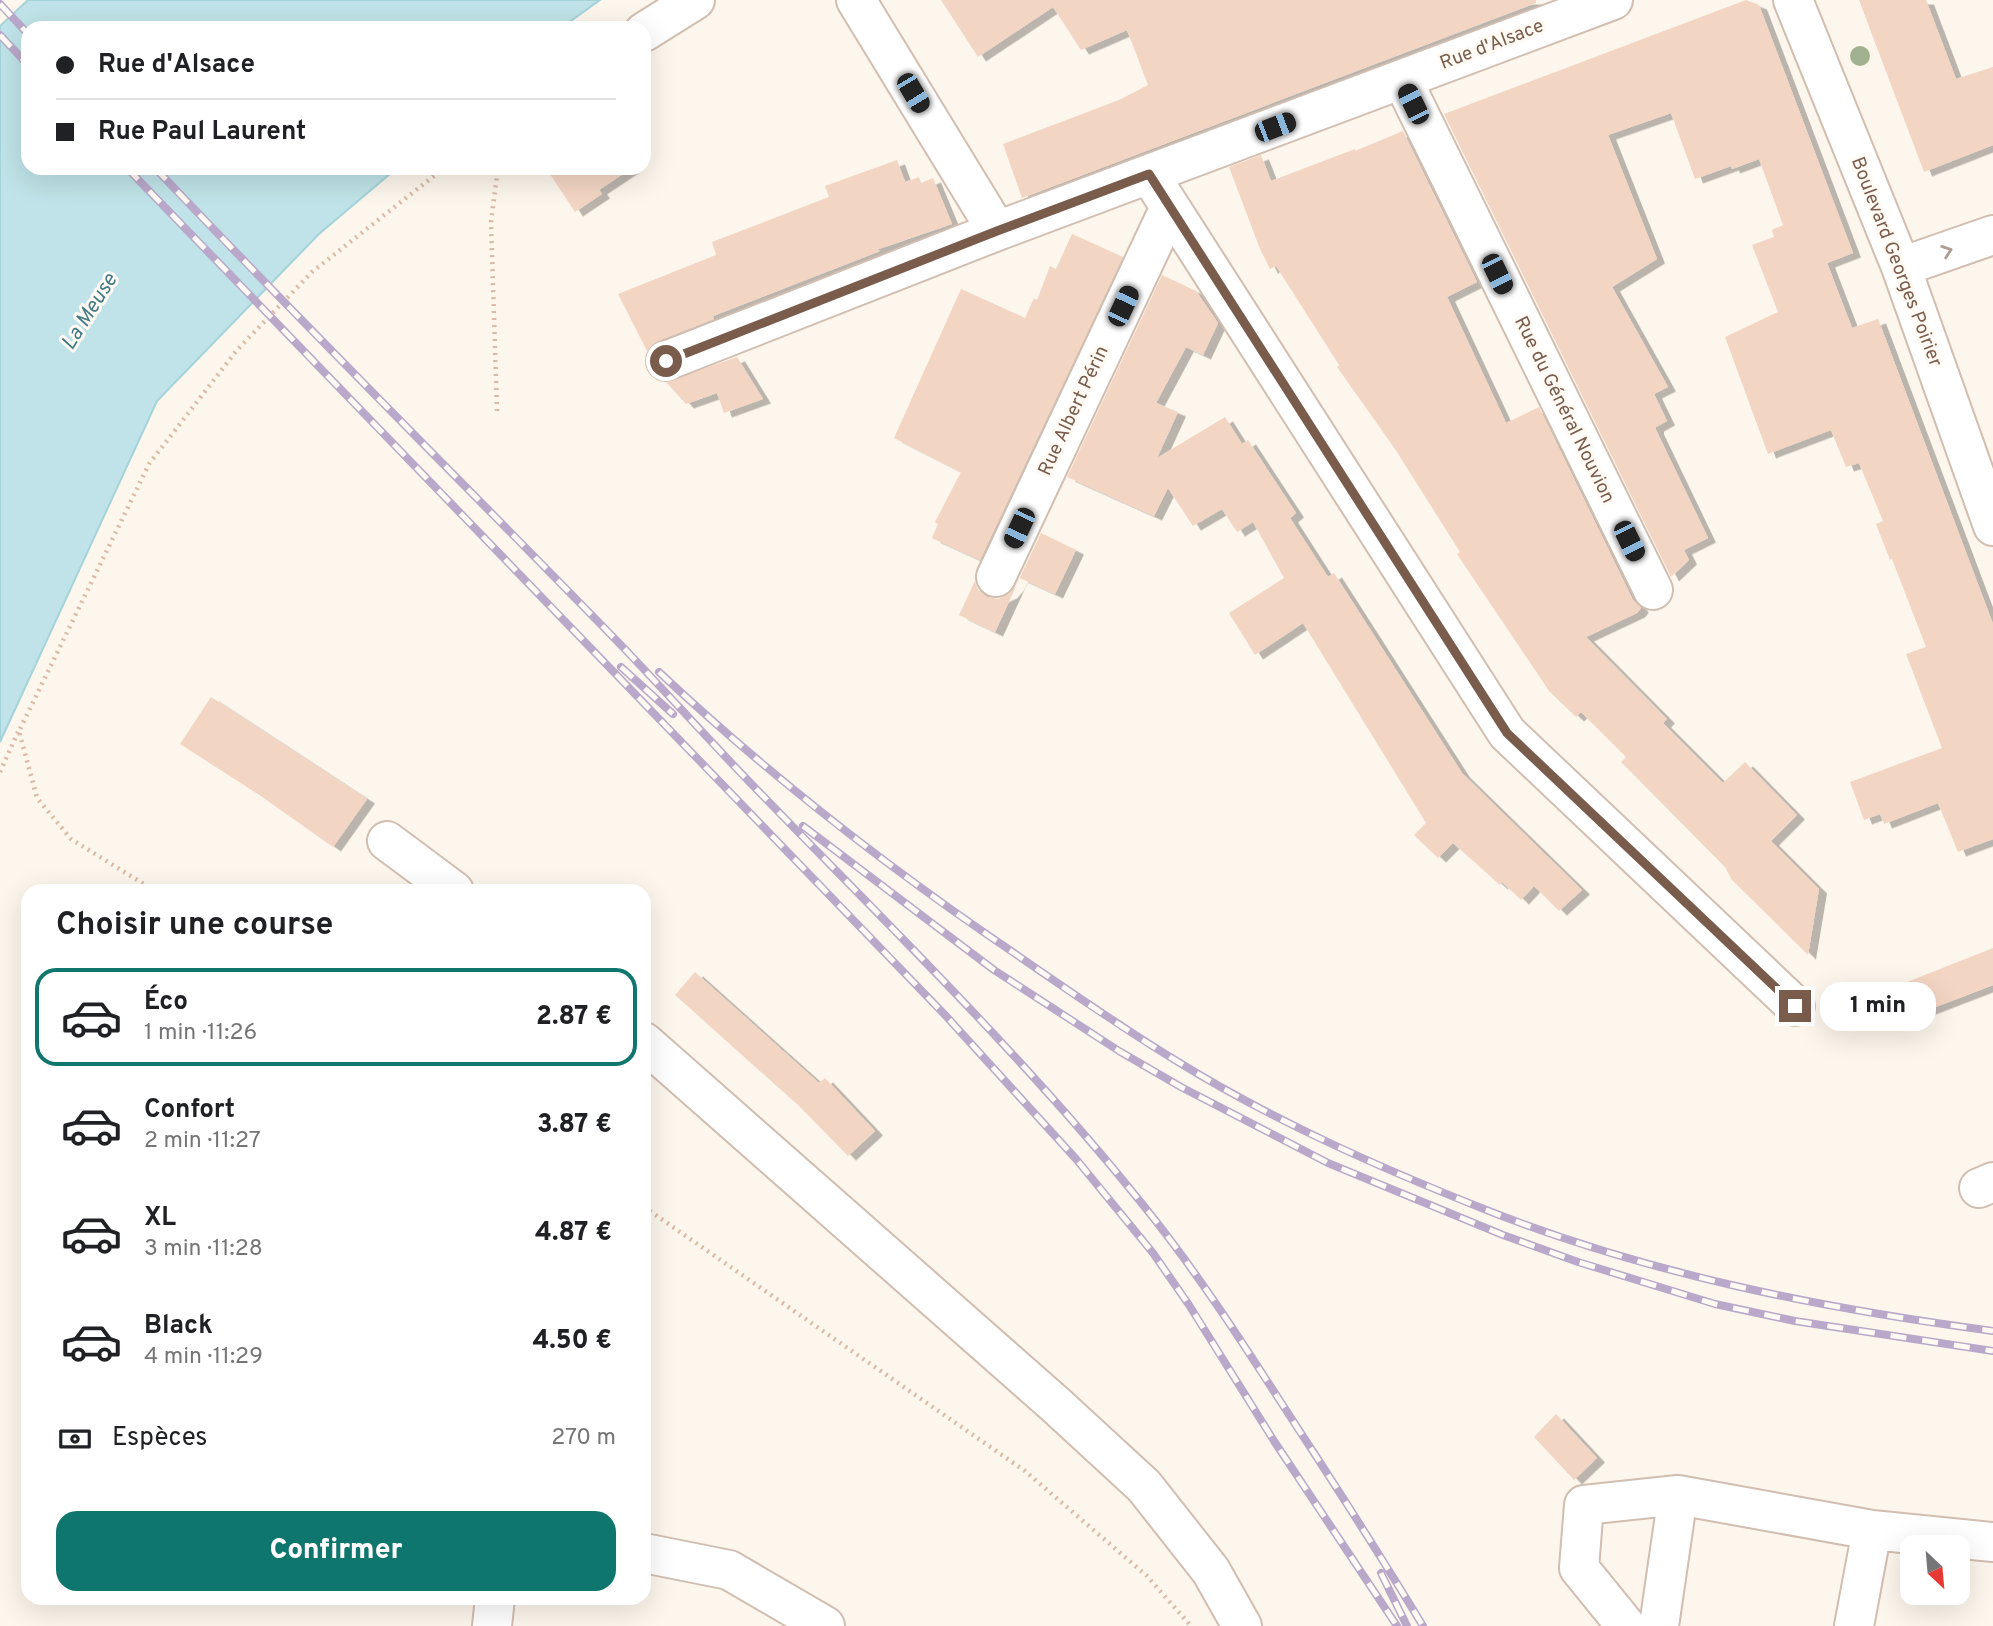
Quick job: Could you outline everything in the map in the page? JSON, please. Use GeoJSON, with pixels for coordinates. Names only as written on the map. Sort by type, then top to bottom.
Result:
{"type":"FeatureCollection","features":[{"type":"Feature","properties":{"kind":"street"},"geometry":{"type":"LineString","coordinates":[[651,28],[695,0]]}},
{"type":"Feature","properties":{"kind":"street"},"geometry":{"type":"LineString","coordinates":[[856,0],[997,231]]}},
{"type":"Feature","properties":{"kind":"street","name":"Rue d'Alsace"},"geometry":{"type":"LineString","coordinates":[[666,361],[997,231],[1613,0]]}},
{"type":"Feature","properties":{"kind":"street","name":"Boulevard Georges Poirier"},"geometry":{"type":"LineString","coordinates":[[1793,0],[1900,267],[1993,526]]}},
{"type":"Feature","properties":{"kind":"street","name":"Rue du Général Nouvion"},"geometry":{"type":"LineString","coordinates":[[1402,79],[1653,590]]}},
{"type":"Feature","properties":{"kind":"street"},"geometry":{"type":"LineString","coordinates":[[1149,174],[1507,733],[1795,1006]]}},
{"type":"Feature","properties":{"kind":"street","name":"Rue Albert Périn"},"geometry":{"type":"LineString","coordinates":[[996,578],[1170,207]]}},
{"type":"Feature","properties":{"kind":"street"},"geometry":{"type":"LineString","coordinates":[[1900,267],[1993,235]]}},
{"type":"Feature","properties":{"kind":"street"},"geometry":{"type":"LineString","coordinates":[[387,841],[445,884]]}},
{"type":"Feature","properties":{"kind":"street"},"geometry":{"type":"LineString","coordinates":[[651,1048],[1056,1405],[1144,1486],[1211,1571],[1242,1626]]}},
{"type":"Feature","properties":{"kind":"street"},"geometry":{"type":"LineString","coordinates":[[1659,1626],[1678,1495]]}},
{"type":"Feature","properties":{"kind":"street"},"geometry":{"type":"LineString","coordinates":[[1626,1626],[1579,1568],[1584,1505],[1678,1495],[1872,1530],[1993,1542]]}},
{"type":"Feature","properties":{"kind":"street"},"geometry":{"type":"LineString","coordinates":[[1854,1626],[1872,1530]]}},
{"type":"Feature","properties":{"kind":"street"},"geometry":{"type":"LineString","coordinates":[[651,1553],[729,1570],[805,1620]]}},
{"type":"Feature","properties":{"kind":"street"},"geometry":{"type":"LineString","coordinates":[[492,1626],[494,1605]]}},
{"type":"Feature","properties":{"kind":"path"},"geometry":{"type":"LineString","coordinates":[[0,772],[149,464],[237,350],[312,272],[435,175]]}},
{"type":"Feature","properties":{"kind":"path"},"geometry":{"type":"LineString","coordinates":[[497,175],[491,222],[497,411]]}},
{"type":"Feature","properties":{"kind":"path"},"geometry":{"type":"LineString","coordinates":[[19,731],[37,798],[71,839],[144,884]]}},
{"type":"Feature","properties":{"kind":"path"},"geometry":{"type":"LineString","coordinates":[[651,1212],[1025,1471],[1147,1576],[1191,1626]]}},
{"type":"Feature","properties":{"kind":"water","name":"La Meuse"},"geometry":{"type":"Polygon","coordinates":[[[28,0],[600,0],[571,21],[21,21],[21,175],[389,175],[319,234],[157,401],[0,742],[0,26],[28,0]]]}},
{"type":"Feature","properties":{"kind":"building"},"geometry":{"type":"Polygon","coordinates":[[[941,0],[1536,0],[1536,3],[1022,198],[1003,144],[1119,100],[1148,85],[1127,30],[1081,50],[1053,7],[978,57],[941,0]]]}},
{"type":"Feature","properties":{"kind":"building"},"geometry":{"type":"Polygon","coordinates":[[[1746,0],[1759,5],[1853,253],[1827,263],[1852,328],[1878,319],[1993,624],[1993,839],[1958,852],[1938,803],[1884,824],[1880,814],[1864,820],[1850,782],[1942,748],[1906,654],[1926,647],[1876,524],[1883,521],[1859,463],[1846,467],[1831,430],[1768,454],[1725,337],[1778,312],[1752,245],[1774,237],[1772,230],[1783,225],[1759,159],[1695,179],[1671,113],[1608,135],[1657,259],[1612,287],[1668,387],[1654,394],[1667,421],[1656,427],[1656,430],[1708,538],[1684,550],[1689,560],[1671,577],[1444,114],[1746,0]]]}},
{"type":"Feature","properties":{"kind":"building"},"geometry":{"type":"Polygon","coordinates":[[[1859,0],[1926,0],[1956,79],[1993,67],[1993,145],[1924,172],[1859,0]]]}},
{"type":"Feature","properties":{"kind":"building"},"geometry":{"type":"Polygon","coordinates":[[[1403,131],[1477,282],[1447,297],[1506,423],[1539,407],[1633,600],[1641,608],[1637,613],[1586,637],[1667,719],[1663,723],[1723,783],[1745,762],[1797,815],[1771,841],[1819,889],[1808,955],[1732,880],[1725,867],[1621,762],[1626,757],[1581,712],[1576,717],[1549,691],[1457,554],[1460,552],[1395,449],[1337,367],[1339,365],[1276,266],[1270,269],[1260,249],[1229,167],[1261,155],[1271,181],[1403,131]]]}},
{"type":"Feature","properties":{"kind":"building"},"geometry":{"type":"Polygon","coordinates":[[[897,160],[905,182],[919,177],[921,183],[933,178],[952,224],[876,250],[880,251],[713,316],[714,319],[658,341],[647,351],[618,294],[716,255],[712,242],[829,197],[825,186],[897,160]]]}},
{"type":"Feature","properties":{"kind":"building"},"geometry":{"type":"Polygon","coordinates":[[[551,175],[622,175],[599,190],[602,194],[575,212],[551,175]]]}},
{"type":"Feature","properties":{"kind":"building"},"geometry":{"type":"Polygon","coordinates":[[[1072,234],[1123,257],[980,560],[932,538],[938,524],[935,522],[961,472],[894,438],[961,289],[1025,318],[1034,298],[1037,300],[1050,266],[1056,269],[1072,234]]]}},
{"type":"Feature","properties":{"kind":"building"},"geometry":{"type":"Polygon","coordinates":[[[1162,275],[1196,291],[1218,323],[1203,355],[1186,347],[1156,403],[1178,412],[1157,458],[1225,417],[1242,444],[1248,440],[1296,513],[1290,518],[1328,577],[1334,573],[1462,773],[1582,890],[1559,911],[1534,886],[1521,900],[1453,843],[1438,858],[1414,835],[1426,823],[1303,623],[1255,655],[1229,613],[1284,578],[1253,522],[1237,532],[1222,509],[1193,526],[1168,488],[1154,516],[1067,477],[1162,275]]]}},
{"type":"Feature","properties":{"kind":"building"},"geometry":{"type":"Polygon","coordinates":[[[737,357],[763,399],[724,413],[717,393],[686,404],[666,382],[737,357]]]}},
{"type":"Feature","properties":{"kind":"building"},"geometry":{"type":"Polygon","coordinates":[[[1041,533],[1076,550],[1055,594],[1020,578],[995,632],[959,615],[975,581],[978,590],[987,597],[998,599],[1009,594],[1016,586],[1041,533]]]}},
{"type":"Feature","properties":{"kind":"building"},"geometry":{"type":"Polygon","coordinates":[[[211,697],[367,799],[333,847],[180,744],[211,697]]]}},
{"type":"Feature","properties":{"kind":"building"},"geometry":{"type":"Polygon","coordinates":[[[1993,948],[1993,985],[1915,1015],[1902,984],[1993,948]]]}},
{"type":"Feature","properties":{"kind":"building"},"geometry":{"type":"Polygon","coordinates":[[[695,972],[819,1083],[825,1078],[875,1131],[848,1156],[799,1106],[675,995],[695,972]]]}},
{"type":"Feature","properties":{"kind":"building"},"geometry":{"type":"Polygon","coordinates":[[[1556,1414],[1597,1458],[1574,1480],[1534,1437],[1556,1414]]]}},
{"type":"Feature","properties":{"kind":"railway"},"geometry":{"type":"LineString","coordinates":[[0,4],[21,26]]}},
{"type":"Feature","properties":{"kind":"railway"},"geometry":{"type":"LineString","coordinates":[[0,35],[21,58]]}},
{"type":"Feature","properties":{"kind":"railway"},"geometry":{"type":"LineString","coordinates":[[134,175],[946,1016],[1076,1159],[1153,1253],[1189,1305],[1274,1441],[1397,1626]]}},
{"type":"Feature","properties":{"kind":"railway"},"geometry":{"type":"LineString","coordinates":[[162,175],[618,642],[746,779],[965,1004],[1110,1164],[1155,1220],[1237,1335],[1423,1626]]}},
{"type":"Feature","properties":{"kind":"railway"},"geometry":{"type":"LineString","coordinates":[[621,667],[673,714]]}},
{"type":"Feature","properties":{"kind":"railway"},"geometry":{"type":"LineString","coordinates":[[659,672],[701,711],[832,821],[970,923],[1135,1035],[1212,1082],[1287,1122],[1444,1193],[1546,1232],[1608,1252],[1735,1286],[1863,1311],[1993,1331]]}},
{"type":"Feature","properties":{"kind":"railway"},"geometry":{"type":"LineString","coordinates":[[803,826],[994,970],[1119,1051],[1181,1087],[1328,1163],[1503,1235],[1578,1262],[1715,1304],[1795,1321],[1993,1351]]}},
{"type":"Feature","properties":{"kind":"railway"},"geometry":{"type":"LineString","coordinates":[[1381,1573],[1407,1626]]}},
{"type":"Feature","properties":{"kind":"route"},"geometry":{"type":"LineString","coordinates":[[666,361],[1149,174],[1507,733],[1795,1006]]}}]}
